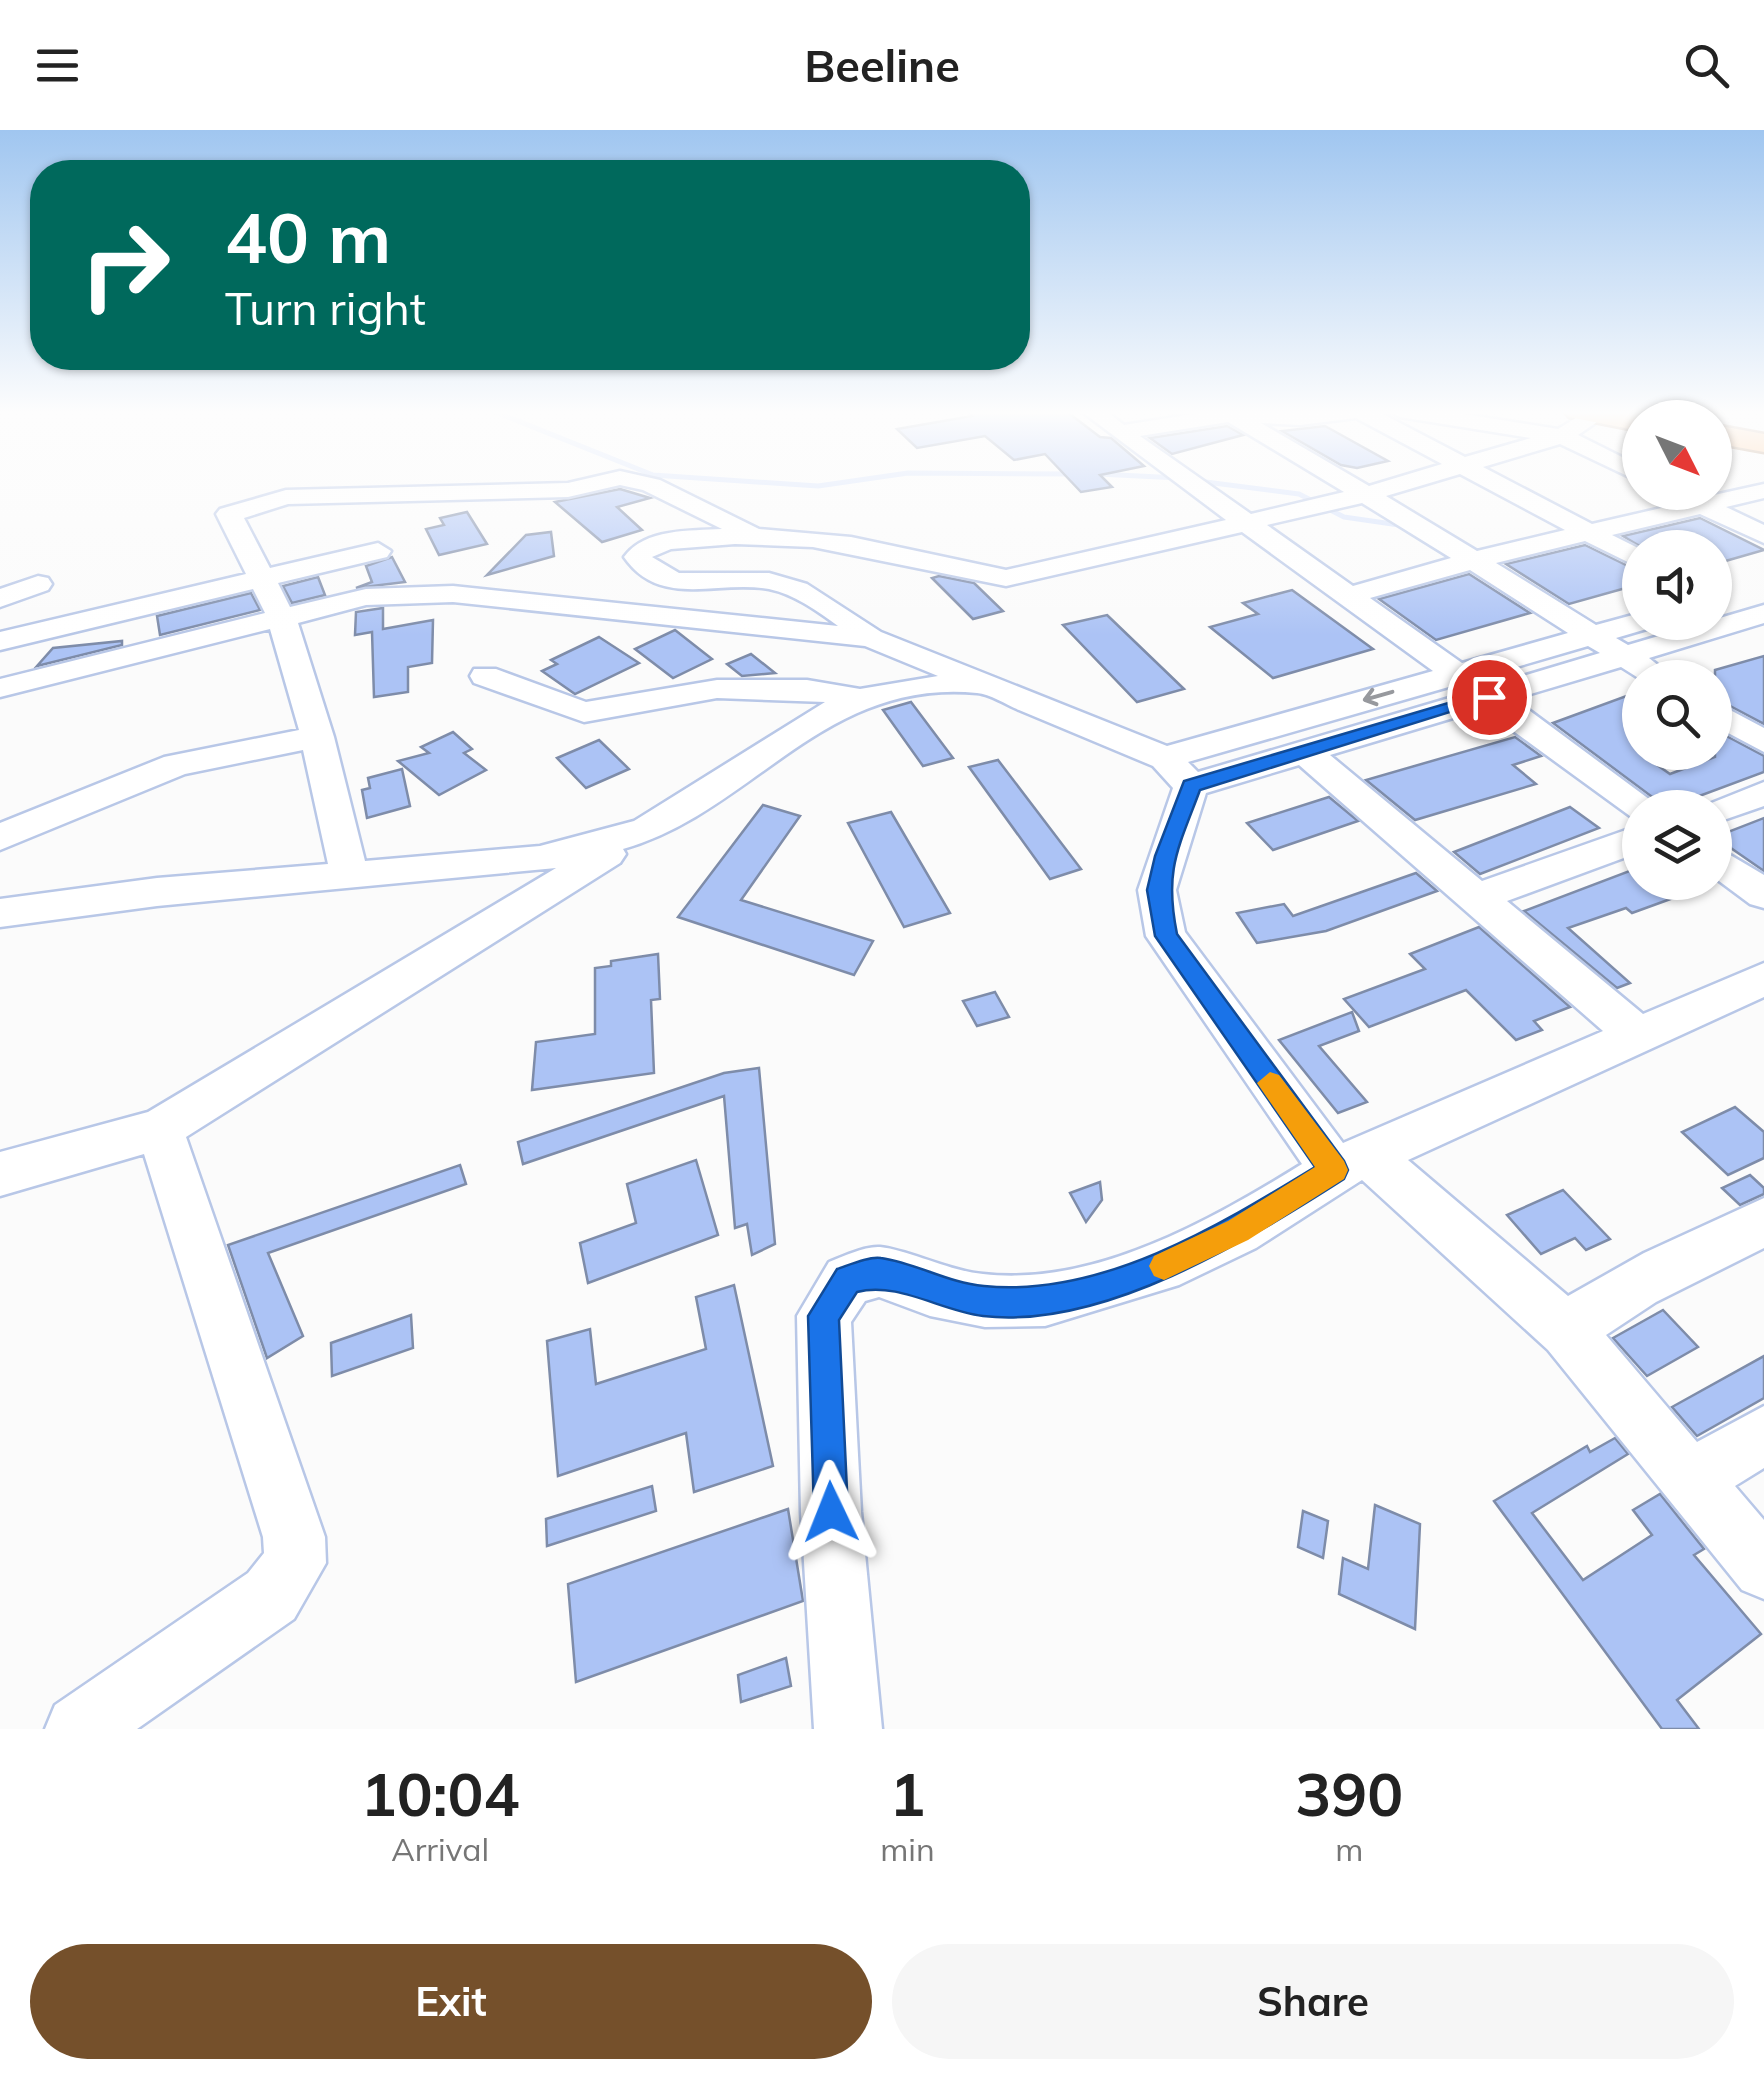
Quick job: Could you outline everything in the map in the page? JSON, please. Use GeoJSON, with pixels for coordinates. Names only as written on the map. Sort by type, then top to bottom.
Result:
{"type":"FeatureCollection","features":[{"type":"Feature","properties":{"kind":"street"},"geometry":{"type":"LineString","coordinates":[[348,874],[318,736],[282,619],[229,514],[286,497],[568,490],[593,486]]}},
{"type":"Feature","properties":{"kind":"street"},"geometry":{"type":"LineString","coordinates":[[646,486],[754,535]]}},
{"type":"Feature","properties":{"kind":"street"},"geometry":{"type":"LineString","coordinates":[[1193,486],[1622,793]]}},
{"type":"Feature","properties":{"kind":"street"},"geometry":{"type":"LineString","coordinates":[[1353,486],[1631,660]]}},
{"type":"Feature","properties":{"kind":"street"},"geometry":{"type":"LineString","coordinates":[[871,638],[834,608],[795,589],[767,581],[665,579],[644,570],[637,556],[644,548],[666,542],[754,535],[820,537],[1006,578],[1396,486]]}},
{"type":"Feature","properties":{"kind":"street"},"geometry":{"type":"LineString","coordinates":[[1500,486],[1622,550]]}},
{"type":"Feature","properties":{"kind":"street"},"geometry":{"type":"LineString","coordinates":[[1732,499],[1764,491]]}},
{"type":"Feature","properties":{"kind":"street"},"geometry":{"type":"LineString","coordinates":[[1348,596],[1474,560],[1687,510]]}},
{"type":"Feature","properties":{"kind":"street"},"geometry":{"type":"LineString","coordinates":[[1712,510],[1764,535]]}},
{"type":"Feature","properties":{"kind":"street"},"geometry":{"type":"LineString","coordinates":[[0,641],[378,551]]}},
{"type":"Feature","properties":{"kind":"street"},"geometry":{"type":"LineString","coordinates":[[0,599],[38,584]]}},
{"type":"Feature","properties":{"kind":"street"},"geometry":{"type":"LineString","coordinates":[[1732,595],[1764,586]]}},
{"type":"Feature","properties":{"kind":"street"},"geometry":{"type":"LineString","coordinates":[[0,688],[366,597],[453,594],[871,638],[990,686],[1178,772],[1305,752],[1759,619]]}},
{"type":"Feature","properties":{"kind":"street"},"geometry":{"type":"LineString","coordinates":[[1732,607],[1759,619]]}},
{"type":"Feature","properties":{"kind":"street"},"geometry":{"type":"LineString","coordinates":[[1178,772],[1456,674],[1622,627]]}},
{"type":"Feature","properties":{"kind":"street"},"geometry":{"type":"LineString","coordinates":[[485,676],[584,712],[717,689],[807,689],[857,698]]}},
{"type":"Feature","properties":{"kind":"street"},"geometry":{"type":"LineString","coordinates":[[0,1174],[160,1128],[646,830],[826,712],[894,688],[990,686]]}},
{"type":"Feature","properties":{"kind":"street"},"geometry":{"type":"LineString","coordinates":[[1732,722],[1764,742]]}},
{"type":"Feature","properties":{"kind":"street"},"geometry":{"type":"LineString","coordinates":[[0,837],[176,765],[318,736]]}},
{"type":"Feature","properties":{"kind":"street"},"geometry":{"type":"LineString","coordinates":[[1305,752],[1636,1034]]}},
{"type":"Feature","properties":{"kind":"street"},"geometry":{"type":"LineString","coordinates":[[1178,772],[1158,890],[1166,936],[1351,1162],[1567,1331],[1764,1568]]}},
{"type":"Feature","properties":{"kind":"street"},"geometry":{"type":"LineString","coordinates":[[1732,805],[1764,793]]}},
{"type":"Feature","properties":{"kind":"street"},"geometry":{"type":"LineString","coordinates":[[0,914],[348,874],[540,859],[646,830]]}},
{"type":"Feature","properties":{"kind":"street"},"geometry":{"type":"LineString","coordinates":[[1478,897],[1622,845]]}},
{"type":"Feature","properties":{"kind":"street"},"geometry":{"type":"LineString","coordinates":[[1732,871],[1764,894]]}},
{"type":"Feature","properties":{"kind":"street"},"geometry":{"type":"LineString","coordinates":[[848,1729],[831,1512],[824,1316],[848,1280],[879,1272],[930,1290],[984,1301],[1046,1300],[1161,1267],[1238,1230],[1351,1162],[1764,979]]}},
{"type":"Feature","properties":{"kind":"street"},"geometry":{"type":"LineString","coordinates":[[79,1729],[271,1596],[295,1563],[294,1537],[160,1128]]}},
{"type":"Feature","properties":{"kind":"street"},"geometry":{"type":"LineString","coordinates":[[1567,1331],[1588,1313],[1649,1279],[1764,1222]]}},
{"type":"Feature","properties":{"kind":"street"},"geometry":{"type":"LineString","coordinates":[[1690,1479],[1764,1435]]}},
{"type":"Feature","properties":{"kind":"building"},"geometry":{"type":"Polygon","coordinates":[[[1075,486],[1112,487],[1081,492],[1075,486]]]}},
{"type":"Feature","properties":{"kind":"building"},"geometry":{"type":"Polygon","coordinates":[[[620,489],[650,498],[617,507],[642,530],[602,542],[555,502],[620,489]]]}},
{"type":"Feature","properties":{"kind":"building"},"geometry":{"type":"Polygon","coordinates":[[[467,512],[487,544],[439,555],[426,529],[444,525],[440,518],[467,512]]]}},
{"type":"Feature","properties":{"kind":"building"},"geometry":{"type":"Polygon","coordinates":[[[1700,518],[1724,530],[1649,530],[1700,518]]]}},
{"type":"Feature","properties":{"kind":"building"},"geometry":{"type":"Polygon","coordinates":[[[551,532],[554,556],[487,575],[526,535],[551,532]]]}},
{"type":"Feature","properties":{"kind":"building"},"geometry":{"type":"Polygon","coordinates":[[[1732,534],[1764,550],[1732,559],[1732,534]]]}},
{"type":"Feature","properties":{"kind":"building"},"geometry":{"type":"Polygon","coordinates":[[[1585,545],[1622,563],[1622,589],[1569,604],[1506,564],[1585,545]]]}},
{"type":"Feature","properties":{"kind":"building"},"geometry":{"type":"Polygon","coordinates":[[[392,557],[405,582],[356,588],[372,582],[366,566],[392,557]]]}},
{"type":"Feature","properties":{"kind":"building"},"geometry":{"type":"Polygon","coordinates":[[[1469,574],[1530,613],[1436,640],[1379,599],[1469,574]]]}},
{"type":"Feature","properties":{"kind":"building"},"geometry":{"type":"Polygon","coordinates":[[[318,577],[325,595],[292,603],[283,586],[318,577]]]}},
{"type":"Feature","properties":{"kind":"building"},"geometry":{"type":"Polygon","coordinates":[[[932,578],[974,583],[1003,611],[973,619],[932,578]]]}},
{"type":"Feature","properties":{"kind":"building"},"geometry":{"type":"Polygon","coordinates":[[[1292,590],[1373,649],[1273,678],[1210,627],[1258,614],[1243,603],[1292,590]]]}},
{"type":"Feature","properties":{"kind":"building"},"geometry":{"type":"Polygon","coordinates":[[[251,593],[260,610],[160,635],[157,616],[251,593]]]}},
{"type":"Feature","properties":{"kind":"building"},"geometry":{"type":"Polygon","coordinates":[[[383,608],[383,629],[433,620],[432,663],[408,667],[408,692],[374,697],[372,632],[355,635],[356,612],[383,608]]]}},
{"type":"Feature","properties":{"kind":"building"},"geometry":{"type":"Polygon","coordinates":[[[1107,615],[1184,689],[1137,702],[1063,625],[1107,615]]]}},
{"type":"Feature","properties":{"kind":"building"},"geometry":{"type":"Polygon","coordinates":[[[675,630],[712,659],[673,678],[635,649],[675,630]]]}},
{"type":"Feature","properties":{"kind":"building"},"geometry":{"type":"Polygon","coordinates":[[[599,637],[639,663],[575,694],[542,671],[557,664],[551,660],[599,637]]]}},
{"type":"Feature","properties":{"kind":"building"},"geometry":{"type":"Polygon","coordinates":[[[122,641],[122,645],[37,666],[53,648],[122,641]]]}},
{"type":"Feature","properties":{"kind":"building"},"geometry":{"type":"Polygon","coordinates":[[[751,654],[775,673],[742,676],[727,664],[751,654]]]}},
{"type":"Feature","properties":{"kind":"building"},"geometry":{"type":"Polygon","coordinates":[[[1764,656],[1764,724],[1732,707],[1732,665],[1764,656]]]}},
{"type":"Feature","properties":{"kind":"building"},"geometry":{"type":"Polygon","coordinates":[[[1622,698],[1622,770],[1664,770],[1670,774],[1681,770],[1732,770],[1732,739],[1764,756],[1764,772],[1716,790],[1643,790],[1553,723],[1622,698]]]}},
{"type":"Feature","properties":{"kind":"building"},"geometry":{"type":"Polygon","coordinates":[[[911,702],[953,758],[923,766],[883,710],[911,702]]]}},
{"type":"Feature","properties":{"kind":"building"},"geometry":{"type":"Polygon","coordinates":[[[453,732],[472,749],[464,753],[486,770],[439,795],[398,761],[429,753],[421,747],[453,732]]]}},
{"type":"Feature","properties":{"kind":"building"},"geometry":{"type":"Polygon","coordinates":[[[1515,737],[1541,756],[1513,765],[1536,784],[1415,820],[1366,780],[1515,737]]]}},
{"type":"Feature","properties":{"kind":"building"},"geometry":{"type":"Polygon","coordinates":[[[599,740],[629,769],[586,788],[557,758],[599,740]]]}},
{"type":"Feature","properties":{"kind":"building"},"geometry":{"type":"Polygon","coordinates":[[[998,760],[1081,869],[1050,879],[969,767],[998,760]]]}},
{"type":"Feature","properties":{"kind":"building"},"geometry":{"type":"Polygon","coordinates":[[[402,769],[410,806],[367,818],[362,790],[370,788],[368,778],[402,769]]]}},
{"type":"Feature","properties":{"kind":"building"},"geometry":{"type":"Polygon","coordinates":[[[1329,797],[1358,821],[1273,850],[1247,823],[1329,797]]]}},
{"type":"Feature","properties":{"kind":"building"},"geometry":{"type":"Polygon","coordinates":[[[763,805],[800,816],[741,900],[873,941],[854,975],[678,917],[763,805]]]}},
{"type":"Feature","properties":{"kind":"building"},"geometry":{"type":"Polygon","coordinates":[[[1570,807],[1599,828],[1480,874],[1454,852],[1570,807]]]}},
{"type":"Feature","properties":{"kind":"building"},"geometry":{"type":"Polygon","coordinates":[[[891,812],[950,913],[904,927],[848,823],[891,812]]]}},
{"type":"Feature","properties":{"kind":"building"},"geometry":{"type":"Polygon","coordinates":[[[1764,818],[1764,871],[1732,849],[1732,830],[1764,818]]]}},
{"type":"Feature","properties":{"kind":"building"},"geometry":{"type":"Polygon","coordinates":[[[1416,873],[1437,891],[1326,931],[1257,943],[1237,913],[1284,904],[1293,916],[1416,873]]]}},
{"type":"Feature","properties":{"kind":"building"},"geometry":{"type":"Polygon","coordinates":[[[1622,874],[1622,900],[1668,900],[1632,913],[1626,908],[1568,928],[1630,983],[1617,988],[1524,911],[1622,874]]]}},
{"type":"Feature","properties":{"kind":"building"},"geometry":{"type":"Polygon","coordinates":[[[1479,927],[1570,1007],[1534,1021],[1542,1030],[1516,1040],[1466,990],[1369,1027],[1344,999],[1425,969],[1410,954],[1479,927]]]}},
{"type":"Feature","properties":{"kind":"building"},"geometry":{"type":"Polygon","coordinates":[[[658,954],[660,999],[651,1000],[654,1073],[532,1090],[536,1042],[595,1034],[595,968],[611,966],[611,961],[658,954]]]}},
{"type":"Feature","properties":{"kind":"building"},"geometry":{"type":"Polygon","coordinates":[[[995,992],[1009,1017],[977,1026],[963,1001],[995,992]]]}},
{"type":"Feature","properties":{"kind":"building"},"geometry":{"type":"Polygon","coordinates":[[[1352,1012],[1359,1031],[1319,1046],[1367,1102],[1338,1113],[1279,1040],[1352,1012]]]}},
{"type":"Feature","properties":{"kind":"building"},"geometry":{"type":"Polygon","coordinates":[[[759,1068],[775,1244],[752,1255],[747,1224],[735,1228],[724,1096],[523,1164],[518,1142],[724,1073],[759,1068]]]}},
{"type":"Feature","properties":{"kind":"building"},"geometry":{"type":"Polygon","coordinates":[[[1735,1107],[1764,1132],[1764,1158],[1728,1175],[1682,1132],[1735,1107]]]}},
{"type":"Feature","properties":{"kind":"building"},"geometry":{"type":"Polygon","coordinates":[[[696,1160],[718,1235],[588,1283],[580,1243],[636,1223],[627,1184],[696,1160]]]}},
{"type":"Feature","properties":{"kind":"building"},"geometry":{"type":"Polygon","coordinates":[[[460,1165],[466,1184],[268,1253],[303,1336],[267,1358],[228,1245],[460,1165]]]}},
{"type":"Feature","properties":{"kind":"building"},"geometry":{"type":"Polygon","coordinates":[[[1750,1175],[1764,1188],[1764,1194],[1740,1205],[1722,1188],[1750,1175]]]}},
{"type":"Feature","properties":{"kind":"building"},"geometry":{"type":"Polygon","coordinates":[[[1100,1182],[1102,1200],[1086,1222],[1070,1193],[1100,1182]]]}},
{"type":"Feature","properties":{"kind":"building"},"geometry":{"type":"Polygon","coordinates":[[[1563,1190],[1610,1239],[1586,1250],[1575,1238],[1541,1254],[1507,1215],[1563,1190]]]}},
{"type":"Feature","properties":{"kind":"building"},"geometry":{"type":"Polygon","coordinates":[[[734,1285],[773,1466],[694,1492],[686,1433],[558,1476],[547,1341],[590,1329],[596,1384],[706,1349],[696,1297],[734,1285]]]}},
{"type":"Feature","properties":{"kind":"building"},"geometry":{"type":"Polygon","coordinates":[[[1663,1310],[1698,1347],[1647,1376],[1613,1338],[1663,1310]]]}},
{"type":"Feature","properties":{"kind":"building"},"geometry":{"type":"Polygon","coordinates":[[[411,1315],[413,1348],[332,1376],[331,1343],[411,1315]]]}},
{"type":"Feature","properties":{"kind":"building"},"geometry":{"type":"Polygon","coordinates":[[[1764,1356],[1764,1398],[1697,1436],[1672,1407],[1764,1356]]]}},
{"type":"Feature","properties":{"kind":"building"},"geometry":{"type":"Polygon","coordinates":[[[1615,1438],[1628,1454],[1532,1513],[1583,1580],[1652,1535],[1633,1510],[1660,1494],[1704,1549],[1694,1555],[1761,1634],[1677,1700],[1699,1729],[1662,1729],[1494,1501],[1587,1446],[1590,1452],[1615,1438]]]}},
{"type":"Feature","properties":{"kind":"building"},"geometry":{"type":"Polygon","coordinates":[[[652,1486],[656,1511],[547,1546],[546,1519],[652,1486]]]}},
{"type":"Feature","properties":{"kind":"building"},"geometry":{"type":"Polygon","coordinates":[[[1375,1505],[1420,1524],[1415,1629],[1339,1594],[1343,1558],[1368,1569],[1375,1505]]]}},
{"type":"Feature","properties":{"kind":"building"},"geometry":{"type":"Polygon","coordinates":[[[788,1509],[803,1601],[576,1682],[568,1584],[788,1509]]]}},
{"type":"Feature","properties":{"kind":"building"},"geometry":{"type":"Polygon","coordinates":[[[1303,1511],[1328,1521],[1323,1558],[1298,1547],[1303,1511]]]}},
{"type":"Feature","properties":{"kind":"building"},"geometry":{"type":"Polygon","coordinates":[[[786,1658],[791,1686],[741,1702],[738,1675],[786,1658]]]}},
{"type":"Feature","properties":{"kind":"waterway"},"geometry":{"type":"LineString","coordinates":[[812,486],[821,486]]}},
{"type":"Feature","properties":{"kind":"waterway"},"geometry":{"type":"LineString","coordinates":[[1234,486],[1299,494],[1344,517],[1406,526]]}},
{"type":"Feature","properties":{"kind":"slow traffic"},"geometry":{"type":"LineString","coordinates":[[1164,1266],[1238,1230],[1334,1170],[1270,1083]]}},
{"type":"Feature","properties":{"kind":"route"},"geometry":{"type":"LineString","coordinates":[[831,1512],[824,1316],[848,1280],[879,1272],[930,1290],[984,1301],[1046,1300],[1161,1267],[1238,1230],[1334,1170],[1210,1003],[1166,936],[1158,890],[1165,856],[1191,786],[1489,697]]}}]}
